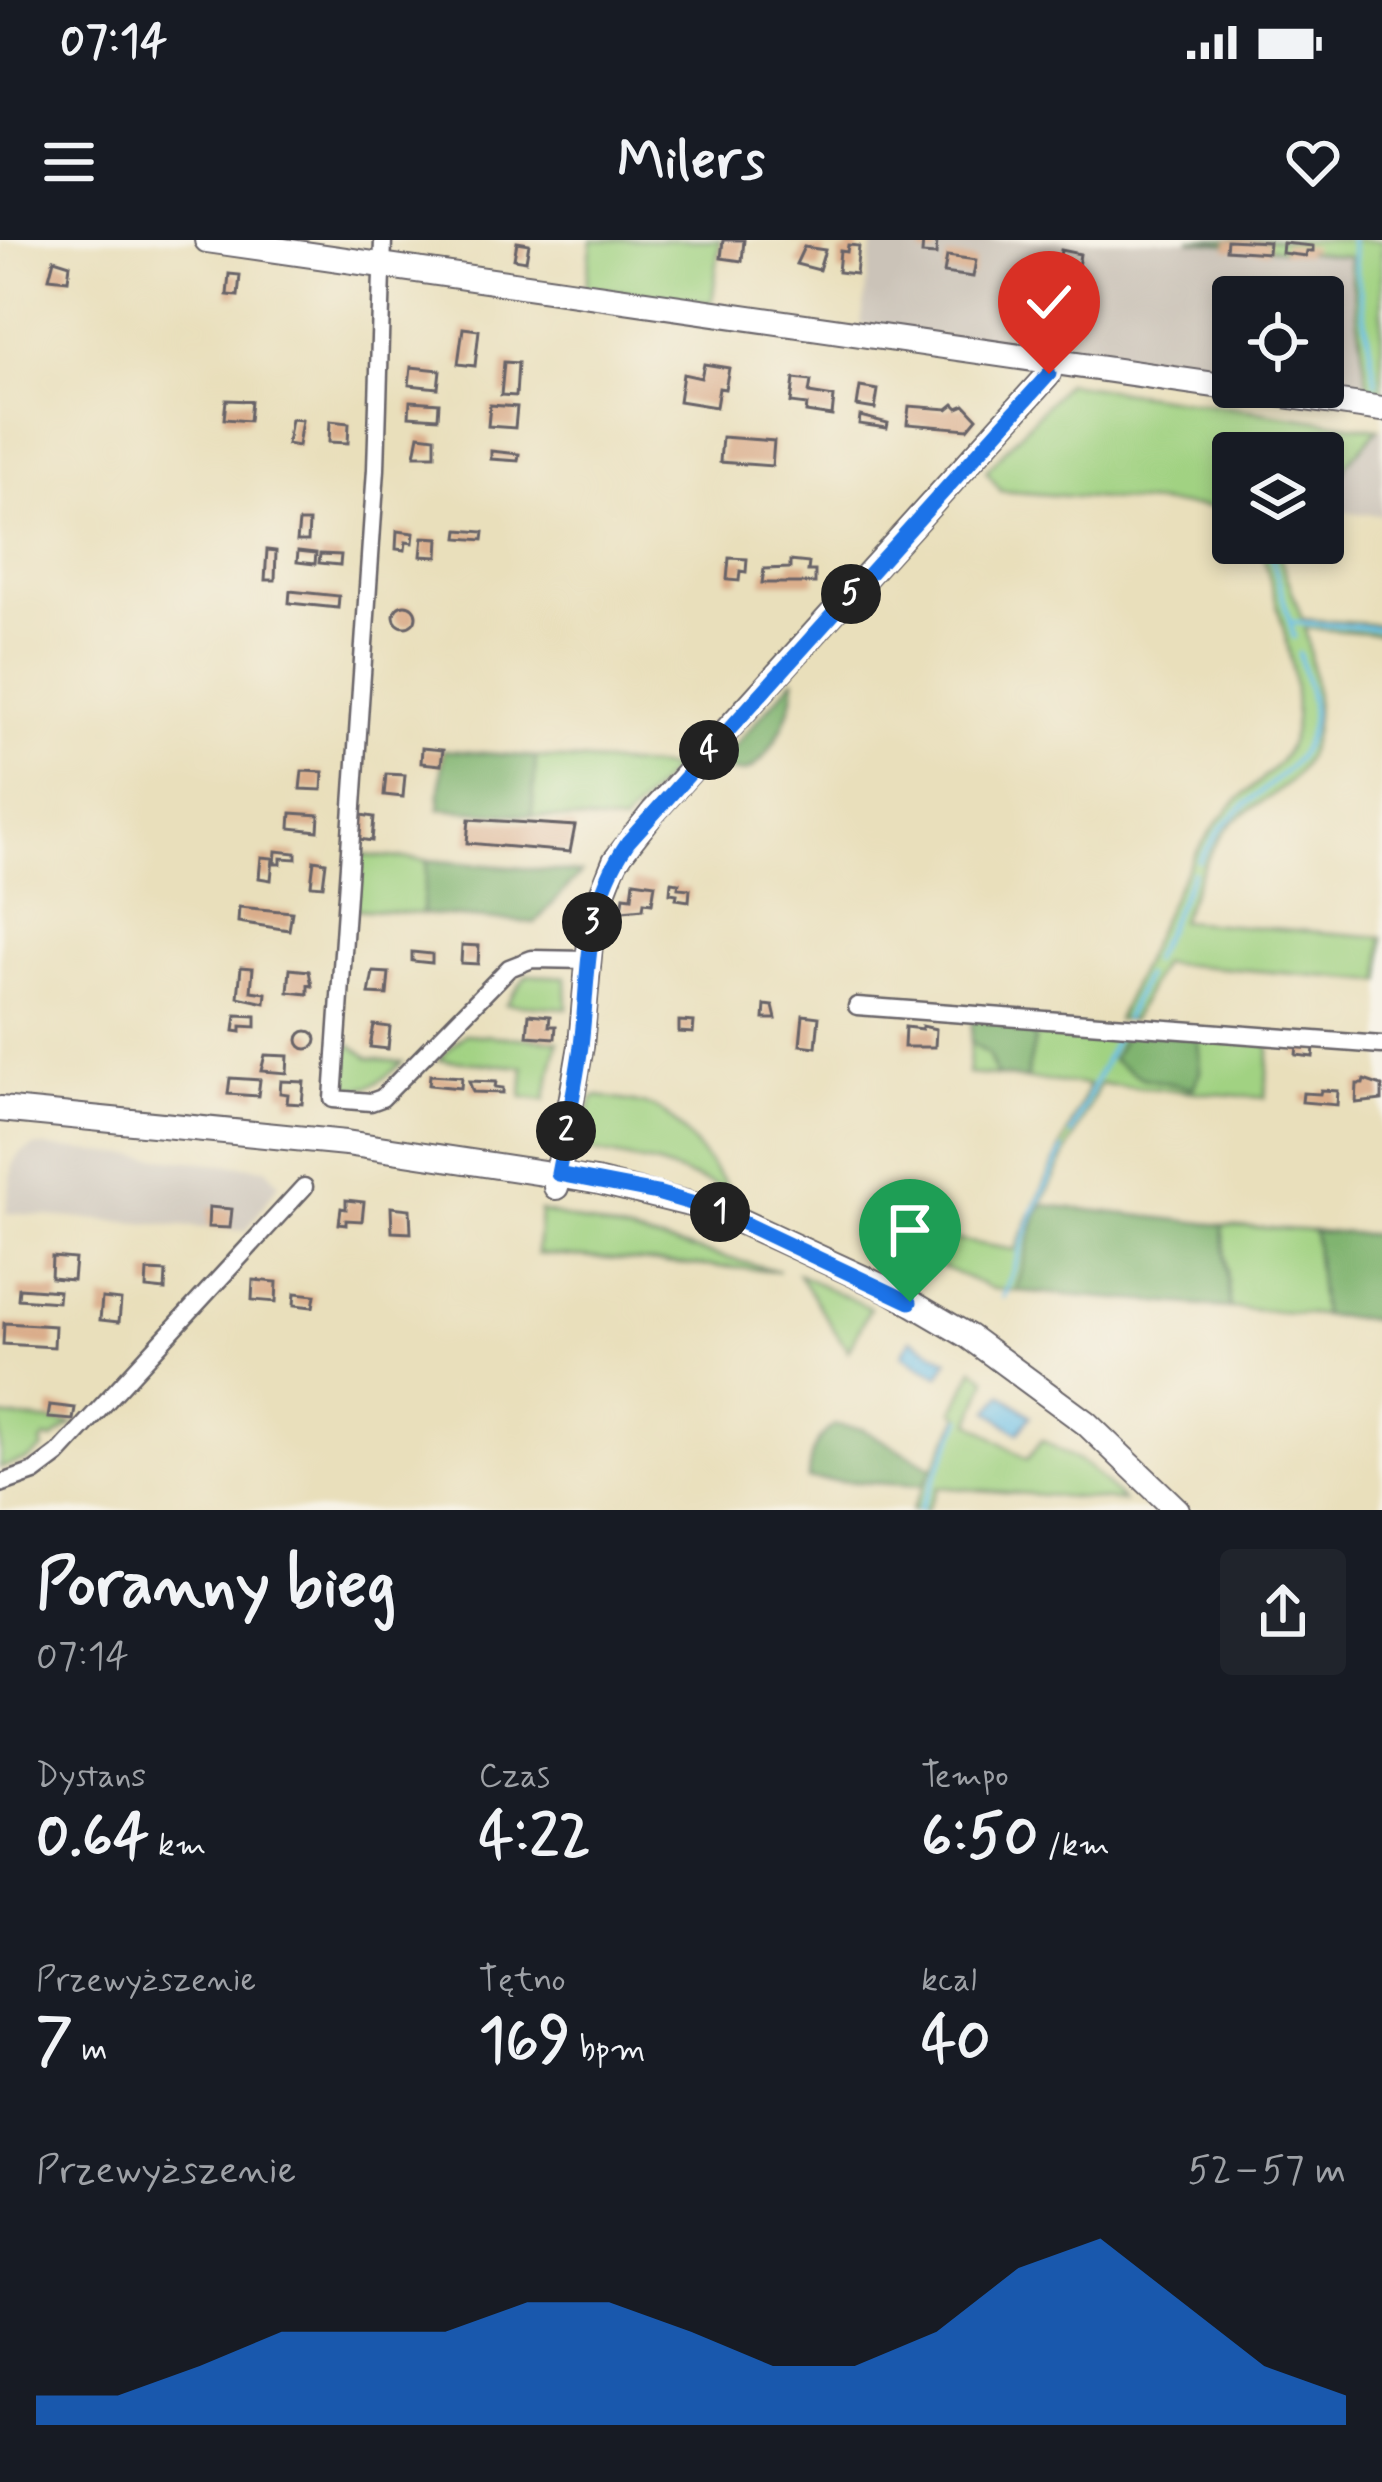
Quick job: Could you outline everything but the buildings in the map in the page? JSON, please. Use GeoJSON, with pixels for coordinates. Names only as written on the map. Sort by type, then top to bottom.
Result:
{"type":"FeatureCollection","features":[{"type":"Feature","properties":{"kind":"street"},"geometry":{"type":"LineString","coordinates":[[207,240],[382,253],[1382,409]]}},
{"type":"Feature","properties":{"kind":"street"},"geometry":{"type":"LineString","coordinates":[[382,253],[376,469],[332,1099],[370,1102],[382,1098],[509,968],[532,959],[588,960]]}},
{"type":"Feature","properties":{"kind":"street"},"geometry":{"type":"LineString","coordinates":[[557,1182],[581,1046],[598,901],[628,842],[1035,390],[1049,374],[1052,361]]}},
{"type":"Feature","properties":{"kind":"street"},"geometry":{"type":"LineString","coordinates":[[857,1006],[1382,1045]]}},
{"type":"Feature","properties":{"kind":"street"},"geometry":{"type":"LineString","coordinates":[[0,1109],[346,1142],[557,1182]]}},
{"type":"Feature","properties":{"kind":"street"},"geometry":{"type":"LineString","coordinates":[[0,1124],[235,1145],[688,1201],[748,1223],[910,1302],[1000,1358],[1100,1434],[1177,1510]]}},
{"type":"Feature","properties":{"kind":"street"},"geometry":{"type":"LineString","coordinates":[[0,1484],[34,1472],[58,1454],[304,1187]]}},
{"type":"Feature","properties":{"kind":"shaded area"},"geometry":{"type":"Polygon","coordinates":[[[873,240],[1189,240],[1349,257],[1369,398],[1344,394],[1344,276],[1212,276],[1212,376],[861,324],[873,240]]]}},
{"type":"Feature","properties":{"kind":"shaded area"},"geometry":{"type":"Polygon","coordinates":[[[1382,429],[1382,515],[1344,512],[1347,464],[1382,429]]]}},
{"type":"Feature","properties":{"kind":"shaded area"},"geometry":{"type":"Polygon","coordinates":[[[35,1146],[267,1168],[279,1184],[246,1231],[6,1213],[13,1165],[19,1154],[35,1146]]]}},
{"type":"Feature","properties":{"kind":"green space"},"geometry":{"type":"Polygon","coordinates":[[[592,240],[720,240],[712,303],[586,287],[592,240]]]}},
{"type":"Feature","properties":{"kind":"green space"},"geometry":{"type":"Polygon","coordinates":[[[1189,240],[1382,240],[1382,398],[1369,396],[1349,257],[1189,240]]]}},
{"type":"Feature","properties":{"kind":"green space"},"geometry":{"type":"Polygon","coordinates":[[[1066,383],[1378,429],[1344,471],[1344,432],[1212,432],[1212,507],[1001,491],[986,471],[1066,383]]]}},
{"type":"Feature","properties":{"kind":"green space"},"geometry":{"type":"Polygon","coordinates":[[[1266,564],[1282,564],[1302,619],[1382,625],[1382,634],[1305,628],[1316,706],[1304,762],[1285,786],[1223,833],[1180,921],[1382,937],[1382,981],[1161,963],[1132,1020],[1117,1020],[1194,857],[1229,809],[1275,766],[1289,746],[1295,688],[1266,564]]]}},
{"type":"Feature","properties":{"kind":"green space"},"geometry":{"type":"Polygon","coordinates":[[[794,679],[787,717],[763,758],[744,772],[714,769],[794,679]]]}},
{"type":"Feature","properties":{"kind":"green space"},"geometry":{"type":"Polygon","coordinates":[[[443,750],[536,757],[532,816],[439,809],[443,750]]]}},
{"type":"Feature","properties":{"kind":"green space"},"geometry":{"type":"Polygon","coordinates":[[[536,757],[674,768],[623,824],[532,816],[536,757]]]}},
{"type":"Feature","properties":{"kind":"green space"},"geometry":{"type":"Polygon","coordinates":[[[359,855],[427,860],[422,914],[355,909],[359,855]]]}},
{"type":"Feature","properties":{"kind":"green space"},"geometry":{"type":"Polygon","coordinates":[[[427,860],[581,873],[535,923],[422,914],[427,860]]]}},
{"type":"Feature","properties":{"kind":"green space"},"geometry":{"type":"Polygon","coordinates":[[[527,975],[566,977],[567,1008],[506,1004],[527,975]]]}},
{"type":"Feature","properties":{"kind":"green space"},"geometry":{"type":"Polygon","coordinates":[[[972,1019],[1029,1024],[1035,1040],[1026,1079],[997,1076],[988,1054],[971,1042],[972,1019]]]}},
{"type":"Feature","properties":{"kind":"green space"},"geometry":{"type":"Polygon","coordinates":[[[1029,1024],[1125,1032],[1112,1060],[1142,1078],[1193,1088],[1200,1072],[1198,1036],[1270,1041],[1265,1098],[1100,1084],[1037,1214],[1016,1291],[993,1289],[883,1241],[945,1238],[1015,1250],[1089,1085],[1026,1079],[1035,1040],[1029,1024]]]}},
{"type":"Feature","properties":{"kind":"green space"},"geometry":{"type":"Polygon","coordinates":[[[1125,1032],[1198,1036],[1200,1072],[1193,1088],[1142,1078],[1112,1060],[1125,1032]]]}},
{"type":"Feature","properties":{"kind":"green space"},"geometry":{"type":"Polygon","coordinates":[[[465,1034],[558,1041],[545,1100],[522,1097],[524,1067],[438,1060],[465,1034]]]}},
{"type":"Feature","properties":{"kind":"green space"},"geometry":{"type":"Polygon","coordinates":[[[971,1042],[988,1054],[997,1076],[968,1074],[971,1042]]]}},
{"type":"Feature","properties":{"kind":"green space"},"geometry":{"type":"Polygon","coordinates":[[[350,1044],[369,1058],[402,1062],[372,1085],[349,1088],[343,1075],[344,1049],[350,1044]]]}},
{"type":"Feature","properties":{"kind":"green space"},"geometry":{"type":"Polygon","coordinates":[[[593,1098],[665,1114],[733,1192],[658,1165],[590,1151],[588,1118],[593,1098]]]}},
{"type":"Feature","properties":{"kind":"green space"},"geometry":{"type":"Polygon","coordinates":[[[1045,1205],[1223,1225],[1230,1308],[1016,1291],[1037,1214],[1045,1205]]]}},
{"type":"Feature","properties":{"kind":"green space"},"geometry":{"type":"Polygon","coordinates":[[[540,1211],[779,1271],[537,1254],[540,1211]]]}},
{"type":"Feature","properties":{"kind":"green space"},"geometry":{"type":"Polygon","coordinates":[[[1223,1225],[1314,1231],[1322,1315],[1230,1308],[1223,1225]]]}},
{"type":"Feature","properties":{"kind":"green space"},"geometry":{"type":"Polygon","coordinates":[[[1314,1231],[1382,1235],[1382,1320],[1322,1315],[1314,1231]]]}},
{"type":"Feature","properties":{"kind":"green space"},"geometry":{"type":"Polygon","coordinates":[[[798,1274],[870,1308],[848,1351],[798,1274]]]}},
{"type":"Feature","properties":{"kind":"green space"},"geometry":{"type":"Polygon","coordinates":[[[974,1368],[987,1379],[971,1422],[1027,1460],[1042,1440],[1087,1466],[1123,1501],[938,1487],[926,1510],[911,1510],[960,1416],[954,1411],[974,1368]]]}},
{"type":"Feature","properties":{"kind":"green space"},"geometry":{"type":"Polygon","coordinates":[[[0,1416],[72,1424],[52,1440],[45,1438],[43,1449],[29,1459],[0,1468],[0,1416]]]}},
{"type":"Feature","properties":{"kind":"green space"},"geometry":{"type":"Polygon","coordinates":[[[835,1425],[862,1429],[933,1468],[923,1486],[808,1479],[814,1448],[835,1425]]]}},
{"type":"Feature","properties":{"kind":"water"},"geometry":{"type":"Polygon","coordinates":[[[911,1339],[948,1360],[939,1376],[902,1355],[911,1339]]]}},
{"type":"Feature","properties":{"kind":"water"},"geometry":{"type":"Polygon","coordinates":[[[1002,1394],[1031,1416],[1018,1433],[989,1411],[1002,1394]]]}},
{"type":"Feature","properties":{"kind":"waterway"},"geometry":{"type":"LineString","coordinates":[[1351,240],[1376,383]]}},
{"type":"Feature","properties":{"kind":"waterway"},"geometry":{"type":"LineString","coordinates":[[1274,564],[1294,637]]}},
{"type":"Feature","properties":{"kind":"waterway"},"geometry":{"type":"LineString","coordinates":[[1292,622],[1382,629]]}},
{"type":"Feature","properties":{"kind":"waterway"},"geometry":{"type":"LineString","coordinates":[[1199,861],[1222,827],[1302,750],[1312,709],[1299,653]]}},
{"type":"Feature","properties":{"kind":"waterway"},"geometry":{"type":"LineString","coordinates":[[1151,962],[1193,872]]}},
{"type":"Feature","properties":{"kind":"waterway"},"geometry":{"type":"LineString","coordinates":[[1125,1019],[1145,976]]}},
{"type":"Feature","properties":{"kind":"waterway"},"geometry":{"type":"LineString","coordinates":[[1071,1134],[1118,1033]]}},
{"type":"Feature","properties":{"kind":"waterway"},"geometry":{"type":"LineString","coordinates":[[1004,1297],[1034,1212],[1063,1150]]}},
{"type":"Feature","properties":{"kind":"waterway"},"geometry":{"type":"LineString","coordinates":[[919,1510],[962,1419]]}},
{"type":"Feature","properties":{"kind":"route"},"geometry":{"type":"LineString","coordinates":[[910,1302],[718,1211],[657,1193],[558,1174],[581,1046],[592,920],[605,880],[628,842],[1049,374]]}}]}
